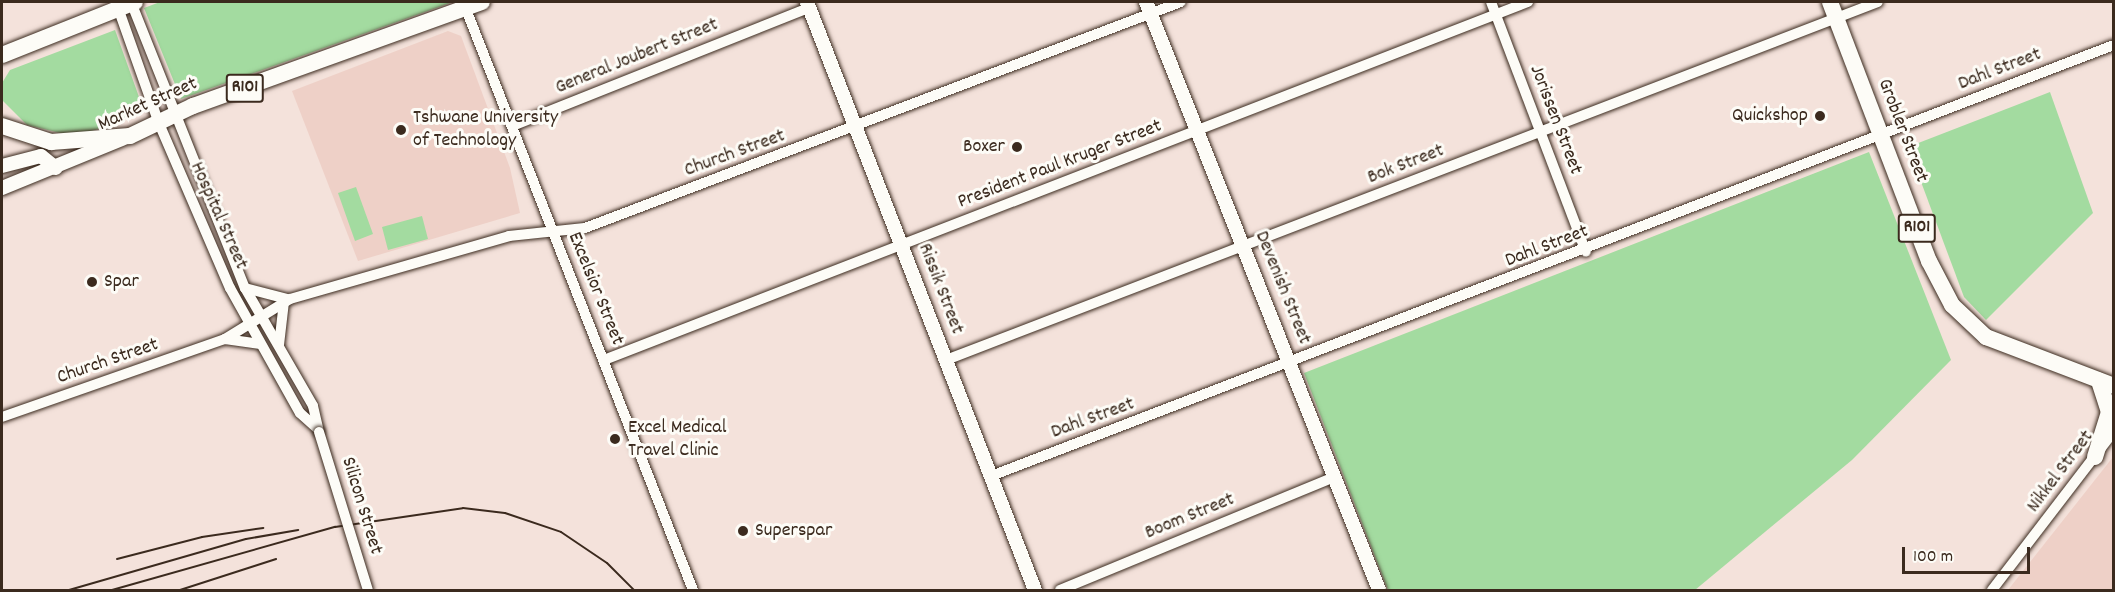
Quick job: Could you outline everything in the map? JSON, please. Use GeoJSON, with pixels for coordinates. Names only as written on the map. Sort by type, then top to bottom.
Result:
{"type":"FeatureCollection","features":[{"type":"Feature","properties":{"kind":"main road","name":"Market Street"},"geometry":{"type":"LineString","coordinates":[[2,188],[56,168],[176,114],[465,5],[482,2]]}},
{"type":"Feature","properties":{"kind":"main road","name":"Grobler Street"},"geometry":{"type":"LineString","coordinates":[[1830,2],[1881,136],[1952,304],[1986,337],[2031,356],[2103,379]]}},
{"type":"Feature","properties":{"kind":"main road"},"geometry":{"type":"LineString","coordinates":[[2,56],[127,3]]}},
{"type":"Feature","properties":{"kind":"main road","name":"Rissik Street"},"geometry":{"type":"LineString","coordinates":[[808,4],[1035,591]]}},
{"type":"Feature","properties":{"kind":"main road","name":"Devenish Street"},"geometry":{"type":"LineString","coordinates":[[1148,8],[1199,130],[1379,591]]}},
{"type":"Feature","properties":{"kind":"main road","name":"R101"},"geometry":{"type":"LineString","coordinates":[[2,126],[51,142],[130,136]]}},
{"type":"Feature","properties":{"kind":"main road"},"geometry":{"type":"LineString","coordinates":[[2,166],[41,156],[56,168]]}},
{"type":"Feature","properties":{"kind":"main road"},"geometry":{"type":"LineString","coordinates":[[2095,457],[2109,412],[2103,379]]}},
{"type":"Feature","properties":{"kind":"street","name":"Church Street"},"geometry":{"type":"LineString","coordinates":[[2,417],[225,339],[247,321],[287,300],[509,236],[555,235],[857,127],[1148,8],[1181,2]]}},
{"type":"Feature","properties":{"kind":"street","name":"Jorissen Street"},"geometry":{"type":"LineString","coordinates":[[1491,2],[1586,252]]}},
{"type":"Feature","properties":{"kind":"street","name":"President Paul Kruger Street"},"geometry":{"type":"LineString","coordinates":[[604,360],[1528,2]]}},
{"type":"Feature","properties":{"kind":"street","name":"Bok Street"},"geometry":{"type":"LineString","coordinates":[[946,360],[1878,2]]}},
{"type":"Feature","properties":{"kind":"street","name":"Hospital Street"},"geometry":{"type":"LineString","coordinates":[[127,3],[176,114],[245,288],[313,406],[319,431]]}},
{"type":"Feature","properties":{"kind":"street","name":"Hospital Street"},"geometry":{"type":"LineString","coordinates":[[127,3],[158,121],[247,321],[300,413],[319,431]]}},
{"type":"Feature","properties":{"kind":"street","name":"General Joubert Street"},"geometry":{"type":"LineString","coordinates":[[512,126],[808,4]]}},
{"type":"Feature","properties":{"kind":"street","name":"Excelsior Street"},"geometry":{"type":"LineString","coordinates":[[465,5],[693,591]]}},
{"type":"Feature","properties":{"kind":"street","name":"Dahl Street"},"geometry":{"type":"LineString","coordinates":[[991,476],[1586,252],[2114,45]]}},
{"type":"Feature","properties":{"kind":"street","name":"Church Street"},"geometry":{"type":"LineString","coordinates":[[245,288],[287,300]]}},
{"type":"Feature","properties":{"kind":"street"},"geometry":{"type":"LineString","coordinates":[[279,349],[287,300]]}},
{"type":"Feature","properties":{"kind":"street","name":"Church Street"},"geometry":{"type":"LineString","coordinates":[[225,339],[259,344]]}},
{"type":"Feature","properties":{"kind":"street","name":"Silicon Street"},"geometry":{"type":"LineString","coordinates":[[319,431],[368,591]]}},
{"type":"Feature","properties":{"kind":"street","name":"Nikkel Street"},"geometry":{"type":"LineString","coordinates":[[1992,591],[2114,431]]}},
{"type":"Feature","properties":{"kind":"street","name":"Boom Street"},"geometry":{"type":"LineString","coordinates":[[1060,591],[1334,477]]}},
{"type":"Feature","properties":{"kind":"shaded area","name":"Tshwane University of Technology"},"geometry":{"type":"Polygon","coordinates":[[[448,31],[461,36],[510,168],[520,213],[358,261],[292,91],[448,31]]]}},
{"type":"Feature","properties":{"kind":"shaded area"},"geometry":{"type":"Polygon","coordinates":[[[2113,457],[2113,590],[2008,590],[2113,457]]]}},
{"type":"Feature","properties":{"kind":"green space"},"geometry":{"type":"Polygon","coordinates":[[[160,2],[453,2],[181,99],[144,8],[160,2]]]}},
{"type":"Feature","properties":{"kind":"green space"},"geometry":{"type":"Polygon","coordinates":[[[115,30],[144,111],[77,137],[27,125],[2,100],[2,83],[10,70],[115,30]]]}},
{"type":"Feature","properties":{"kind":"green space"},"geometry":{"type":"Polygon","coordinates":[[[2050,92],[2093,213],[1986,320],[1964,297],[1908,147],[2050,92]]]}},
{"type":"Feature","properties":{"kind":"green space"},"geometry":{"type":"Polygon","coordinates":[[[1869,152],[1951,360],[1852,460],[1695,590],[1388,590],[1304,373],[1869,152]]]}},
{"type":"Feature","properties":{"kind":"green space"},"geometry":{"type":"Polygon","coordinates":[[[356,187],[373,234],[355,241],[338,193],[356,187]]]}},
{"type":"Feature","properties":{"kind":"green space"},"geometry":{"type":"Polygon","coordinates":[[[422,216],[428,239],[388,250],[382,227],[422,216]]]}},
{"type":"Feature","properties":{"kind":"railway"},"geometry":{"type":"LineString","coordinates":[[112,590],[335,527],[463,508],[505,513],[561,532],[607,563],[634,590]]}},
{"type":"Feature","properties":{"kind":"railway"},"geometry":{"type":"LineString","coordinates":[[117,559],[202,537],[263,528]]}},
{"type":"Feature","properties":{"kind":"railway"},"geometry":{"type":"LineString","coordinates":[[69,590],[246,539],[298,530]]}},
{"type":"Feature","properties":{"kind":"railway"},"geometry":{"type":"LineString","coordinates":[[180,590],[276,559]]}},
{"type":"Feature","properties":{"kind":"place","name":"Quickshop"},"geometry":{"type":"Point","coordinates":[1820,116]}},
{"type":"Feature","properties":{"kind":"place","name":"Tshwane University of Technology"},"geometry":{"type":"Point","coordinates":[401,130]}},
{"type":"Feature","properties":{"kind":"place","name":"Boxer"},"geometry":{"type":"Point","coordinates":[1017,147]}},
{"type":"Feature","properties":{"kind":"place","name":"Spar"},"geometry":{"type":"Point","coordinates":[92,282]}},
{"type":"Feature","properties":{"kind":"place","name":"Excel Medical Travel Clinic"},"geometry":{"type":"Point","coordinates":[615,439]}},
{"type":"Feature","properties":{"kind":"place","name":"Superspar"},"geometry":{"type":"Point","coordinates":[743,531]}}]}
